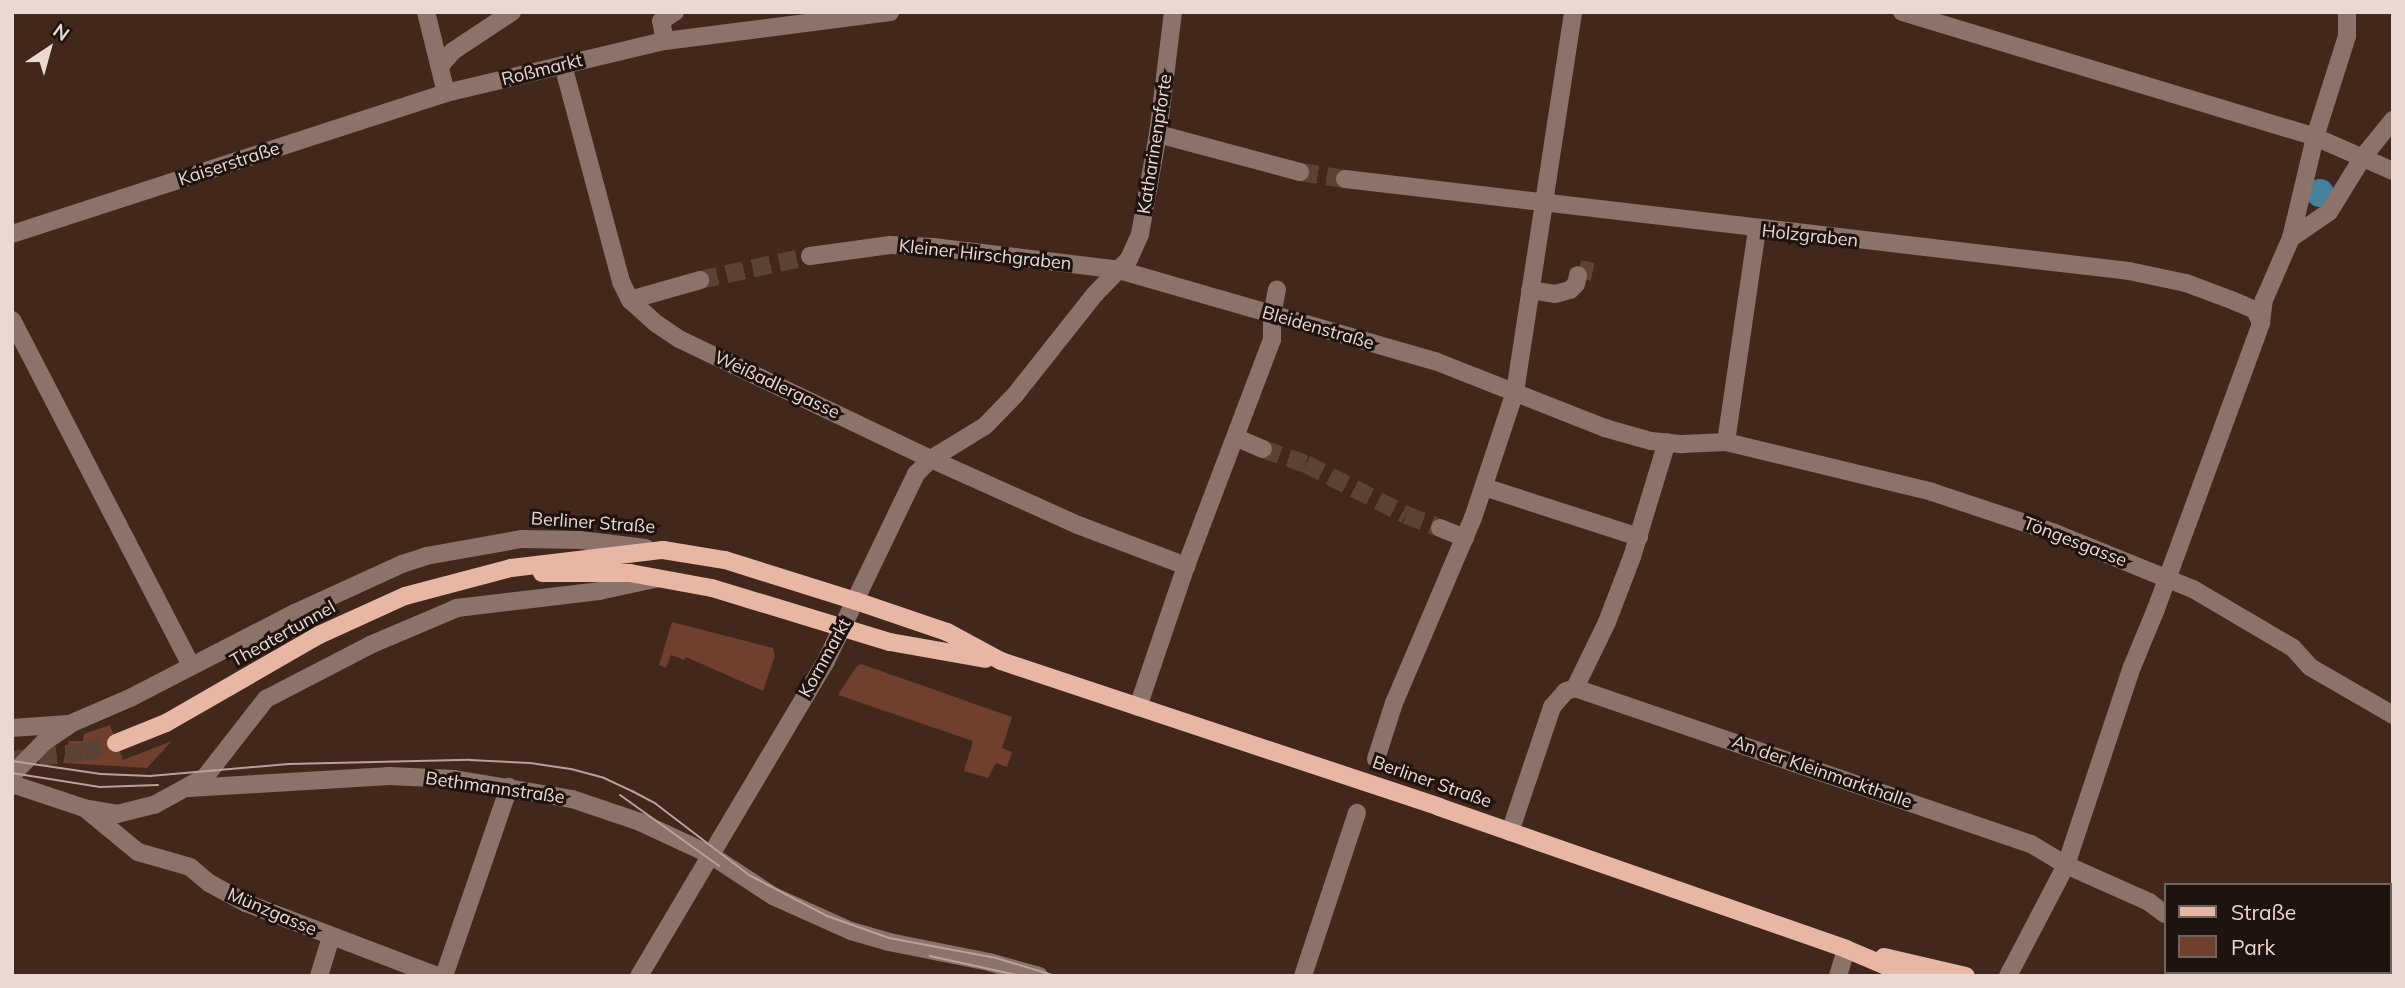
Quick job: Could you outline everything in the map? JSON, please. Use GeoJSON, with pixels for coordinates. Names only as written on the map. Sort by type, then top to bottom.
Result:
{"type":"FeatureCollection","features":[{"type":"Feature","properties":{"kind":"main road","name":"Berliner Straße"},"geometry":{"type":"LineString","coordinates":[[663,550],[725,561],[856,601],[947,632],[1001,661]]}},
{"type":"Feature","properties":{"kind":"main road","name":"Theatertunnel"},"geometry":{"type":"LineString","coordinates":[[116,743],[166,723],[319,635],[374,609],[438,585],[543,563],[663,550]]}},
{"type":"Feature","properties":{"kind":"main road","name":"Theatertunnel"},"geometry":{"type":"LineString","coordinates":[[476,576],[591,572],[630,573],[655,579]]}},
{"type":"Feature","properties":{"kind":"main road","name":"Berliner Straße"},"geometry":{"type":"LineString","coordinates":[[655,579],[712,588],[890,642],[1001,661],[1510,832],[1846,949],[1910,976]]}},
{"type":"Feature","properties":{"kind":"main road","name":"Berliner Straße"},"geometry":{"type":"LineString","coordinates":[[1846,949],[1966,976]]}},
{"type":"Feature","properties":{"kind":"street"},"geometry":{"type":"LineString","coordinates":[[426,12],[446,93]]}},
{"type":"Feature","properties":{"kind":"street"},"geometry":{"type":"LineString","coordinates":[[440,66],[453,51],[512,12]]}},
{"type":"Feature","properties":{"kind":"street"},"geometry":{"type":"LineString","coordinates":[[665,41],[661,21],[675,12]]}},
{"type":"Feature","properties":{"kind":"street","name":"Roßmarkt"},"geometry":{"type":"LineString","coordinates":[[446,93],[665,41],[890,12]]}},
{"type":"Feature","properties":{"kind":"street","name":"Katharinenpforte"},"geometry":{"type":"LineString","coordinates":[[1119,270],[1129,258],[1140,234],[1158,134],[1173,12]]}},
{"type":"Feature","properties":{"kind":"street"},"geometry":{"type":"LineString","coordinates":[[1376,759],[1394,703],[1465,538],[1515,391],[1573,12]]}},
{"type":"Feature","properties":{"kind":"street"},"geometry":{"type":"LineString","coordinates":[[1902,12],[1960,21],[2315,138],[2393,171]]}},
{"type":"Feature","properties":{"kind":"street"},"geometry":{"type":"LineString","coordinates":[[2008,976],[2066,865],[2132,667],[2261,323],[2264,300],[2291,238],[2315,138],[2347,36],[2347,12]]}},
{"type":"Feature","properties":{"kind":"street"},"geometry":{"type":"LineString","coordinates":[[563,65],[621,282],[630,300],[700,280]]}},
{"type":"Feature","properties":{"kind":"street","name":"Kaiserstraße"},"geometry":{"type":"LineString","coordinates":[[12,234],[446,93]]}},
{"type":"Feature","properties":{"kind":"street"},"geometry":{"type":"LineString","coordinates":[[2291,238],[2329,212],[2363,157],[2393,120]]}},
{"type":"Feature","properties":{"kind":"street"},"geometry":{"type":"LineString","coordinates":[[1158,134],[1300,172]]}},
{"type":"Feature","properties":{"kind":"street","name":"Holzgraben"},"geometry":{"type":"LineString","coordinates":[[1345,179],[1757,230],[2129,271],[2186,283],[2234,301],[2255,310],[2261,323]]}},
{"type":"Feature","properties":{"kind":"street"},"geometry":{"type":"LineString","coordinates":[[1727,442],[1757,230]]}},
{"type":"Feature","properties":{"kind":"street","name":"Kleiner Hirschgraben"},"geometry":{"type":"LineString","coordinates":[[810,256],[890,245],[1119,270]]}},
{"type":"Feature","properties":{"kind":"street","name":"Bleidenstraße"},"geometry":{"type":"LineString","coordinates":[[1119,270],[1435,361],[1605,428],[1667,442]]}},
{"type":"Feature","properties":{"kind":"street","name":"Kornmarkt"},"geometry":{"type":"LineString","coordinates":[[639,976],[826,661],[916,474],[931,459],[985,426],[1015,395],[1095,294],[1119,270]]}},
{"type":"Feature","properties":{"kind":"street"},"geometry":{"type":"LineString","coordinates":[[1531,290],[1555,294],[1570,289],[1576,284],[1578,275]]}},
{"type":"Feature","properties":{"kind":"street"},"geometry":{"type":"LineString","coordinates":[[1138,707],[1186,566],[1237,438],[1272,340],[1272,315],[1277,289]]}},
{"type":"Feature","properties":{"kind":"street","name":"Weißadlergasse"},"geometry":{"type":"LineString","coordinates":[[630,300],[679,339],[931,459]]}},
{"type":"Feature","properties":{"kind":"street"},"geometry":{"type":"LineString","coordinates":[[12,320],[191,666]]}},
{"type":"Feature","properties":{"kind":"street"},"geometry":{"type":"LineString","coordinates":[[1237,438],[1263,449]]}},
{"type":"Feature","properties":{"kind":"street"},"geometry":{"type":"LineString","coordinates":[[1510,832],[1552,707],[1570,690],[1607,622],[1638,540],[1667,442]]}},
{"type":"Feature","properties":{"kind":"street","name":"Töngesgasse"},"geometry":{"type":"LineString","coordinates":[[1667,442],[1727,442],[1932,492],[2055,533],[2193,589],[2293,648],[2310,667],[2393,715]]}},
{"type":"Feature","properties":{"kind":"street"},"geometry":{"type":"LineString","coordinates":[[931,459],[1078,525],[1186,566]]}},
{"type":"Feature","properties":{"kind":"street"},"geometry":{"type":"LineString","coordinates":[[1484,487],[1638,540]]}},
{"type":"Feature","properties":{"kind":"street"},"geometry":{"type":"LineString","coordinates":[[1440,528],[1465,538]]}},
{"type":"Feature","properties":{"kind":"street","name":"Berliner Straße"},"geometry":{"type":"LineString","coordinates":[[12,775],[44,742],[72,723],[308,607],[426,556],[520,539],[580,540],[663,550]]}},
{"type":"Feature","properties":{"kind":"street","name":"Berliner Straße"},"geometry":{"type":"LineString","coordinates":[[189,788],[210,772],[252,713],[266,699],[370,645],[457,608],[599,591],[655,579]]}},
{"type":"Feature","properties":{"kind":"street","name":"An der Kleinmarkthalle"},"geometry":{"type":"LineString","coordinates":[[1570,690],[2031,844],[2066,865],[2148,902],[2164,913]]}},
{"type":"Feature","properties":{"kind":"street"},"geometry":{"type":"LineString","coordinates":[[12,728],[72,723]]}},
{"type":"Feature","properties":{"kind":"street","name":"Bethmannstraße"},"geometry":{"type":"LineString","coordinates":[[189,788],[390,776],[509,787],[572,799],[628,818],[709,854],[773,896],[830,923],[888,943],[976,960],[1039,976]]}},
{"type":"Feature","properties":{"kind":"street"},"geometry":{"type":"LineString","coordinates":[[12,784],[84,808],[117,814],[173,798],[189,788]]}},
{"type":"Feature","properties":{"kind":"street"},"geometry":{"type":"LineString","coordinates":[[443,976],[509,787]]}},
{"type":"Feature","properties":{"kind":"street","name":"Münzgasse"},"geometry":{"type":"LineString","coordinates":[[84,808],[100,818],[113,833],[138,852],[190,867],[209,883],[246,903],[437,976]]}},
{"type":"Feature","properties":{"kind":"street"},"geometry":{"type":"LineString","coordinates":[[1303,976],[1357,813]]}},
{"type":"Feature","properties":{"kind":"street"},"geometry":{"type":"LineString","coordinates":[[319,976],[331,937]]}},
{"type":"Feature","properties":{"kind":"street"},"geometry":{"type":"LineString","coordinates":[[1838,976],[1846,949]]}},
{"type":"Feature","properties":{"kind":"green space"},"geometry":{"type":"Polygon","coordinates":[[[672,622],[773,648],[775,656],[763,691],[686,657],[684,660],[671,655],[666,668],[659,665],[672,622]]]}},
{"type":"Feature","properties":{"kind":"green space"},"geometry":{"type":"Polygon","coordinates":[[[861,664],[1012,717],[1002,748],[1012,752],[1007,767],[996,763],[988,778],[964,771],[973,741],[838,695],[856,667],[861,664]]]}},
{"type":"Feature","properties":{"kind":"green space"},"geometry":{"type":"Polygon","coordinates":[[[110,725],[123,760],[172,741],[147,768],[63,763],[69,741],[83,741],[84,734],[110,725]]]}},
{"type":"Feature","properties":{"kind":"water"},"geometry":{"type":"Polygon","coordinates":[[[2320,179],[2330,183],[2334,193],[2330,203],[2320,207],[2310,203],[2306,193],[2310,183],[2320,179]]]}},
{"type":"Feature","properties":{"kind":"tunnel"},"geometry":{"type":"LineString","coordinates":[[1300,172],[1345,179]]}},
{"type":"Feature","properties":{"kind":"tunnel"},"geometry":{"type":"LineString","coordinates":[[700,280],[810,256]]}},
{"type":"Feature","properties":{"kind":"tunnel"},"geometry":{"type":"LineString","coordinates":[[1578,275],[1579,269],[1593,272]]}},
{"type":"Feature","properties":{"kind":"tunnel"},"geometry":{"type":"LineString","coordinates":[[1263,449],[1306,464],[1406,515],[1440,528]]}},
{"type":"Feature","properties":{"kind":"tunnel"},"geometry":{"type":"LineString","coordinates":[[12,760],[83,752],[116,743]]}},
{"type":"Feature","properties":{"kind":"tram line"},"geometry":{"type":"LineString","coordinates":[[12,761],[101,774],[150,776],[288,764],[470,760],[530,763],[571,769],[604,778],[656,804],[749,875],[827,916],[889,938],[996,958],[1056,976]]}},
{"type":"Feature","properties":{"kind":"tram line"},"geometry":{"type":"LineString","coordinates":[[12,773],[100,787],[158,785]]}},
{"type":"Feature","properties":{"kind":"tram line"},"geometry":{"type":"LineString","coordinates":[[620,795],[719,866]]}},
{"type":"Feature","properties":{"kind":"tram line"},"geometry":{"type":"LineString","coordinates":[[930,956],[1022,976]]}}]}
